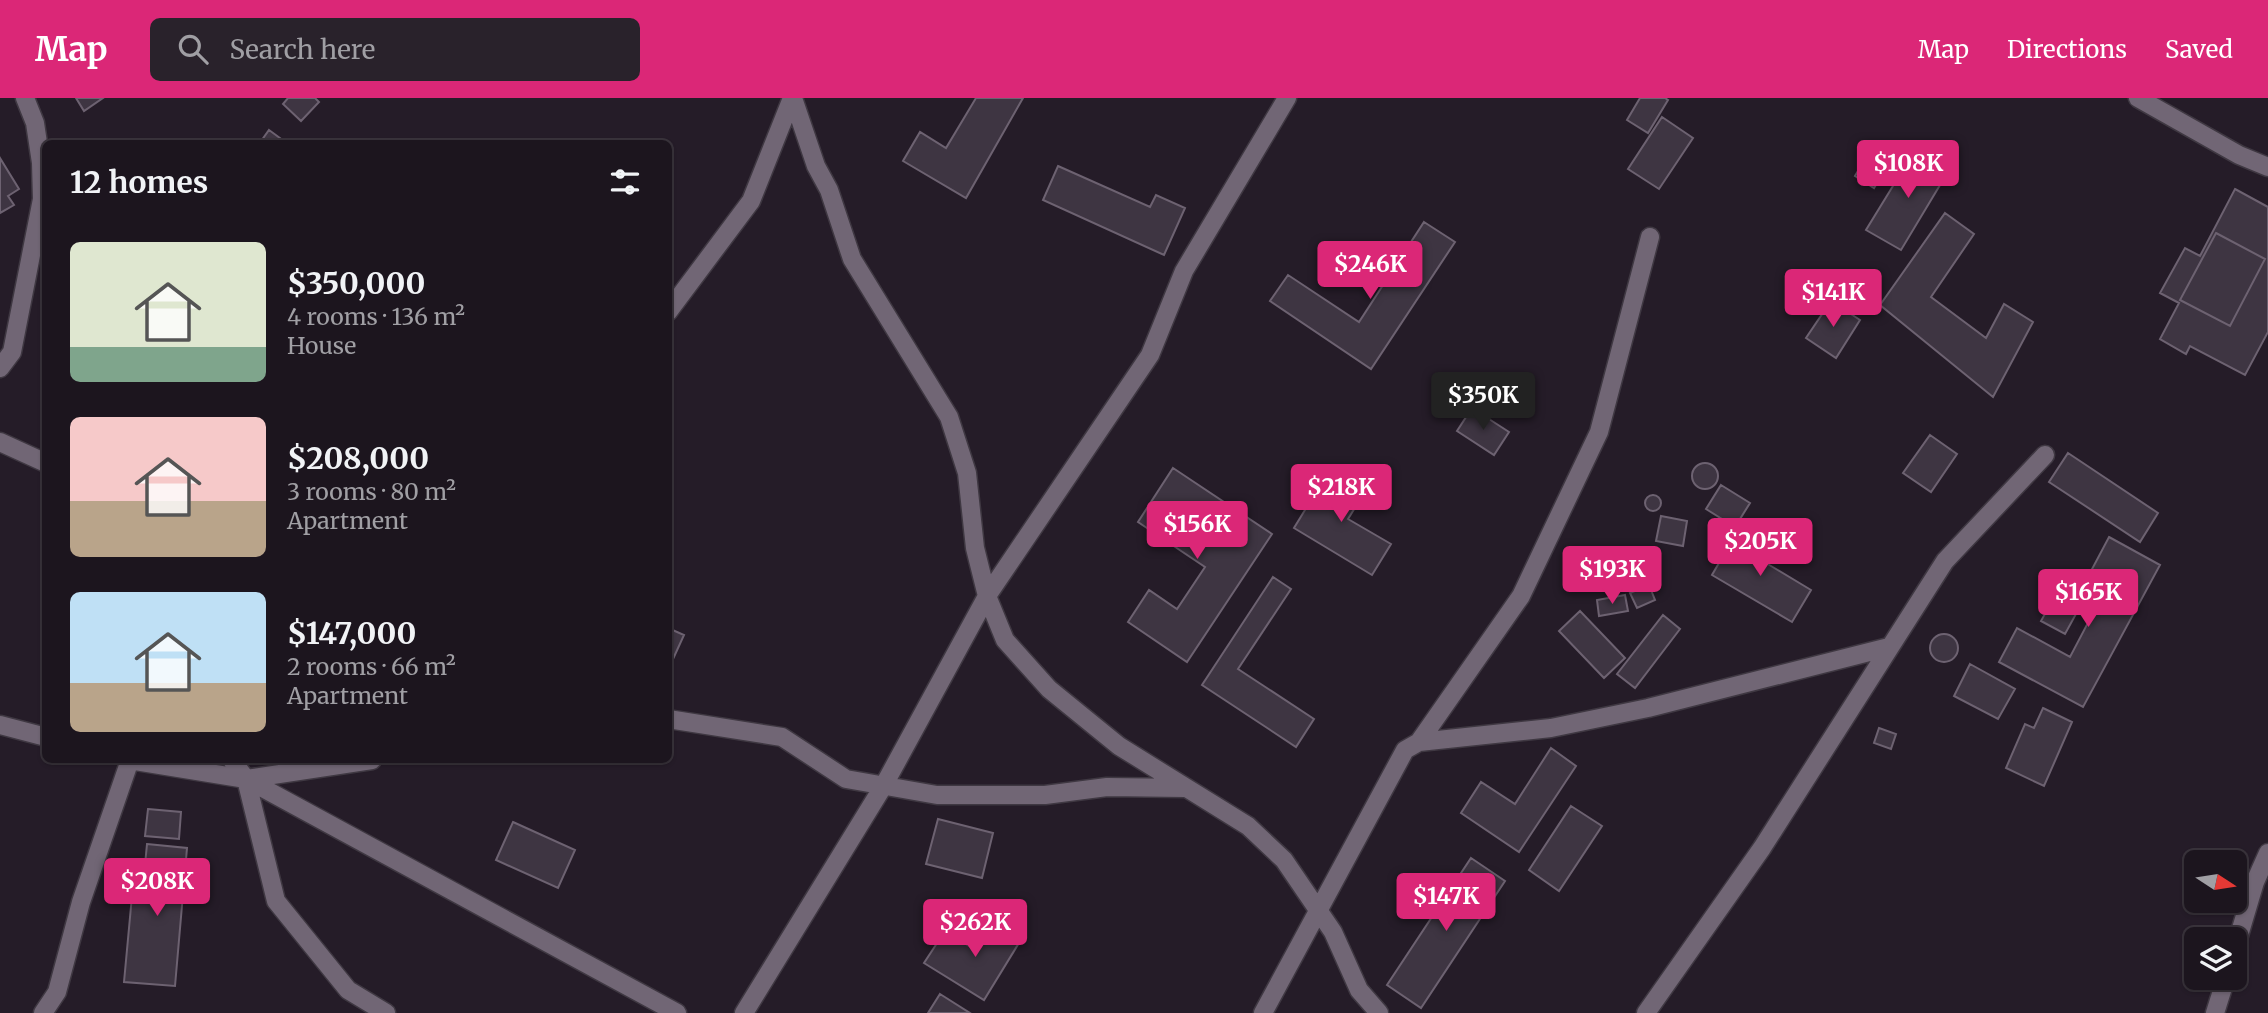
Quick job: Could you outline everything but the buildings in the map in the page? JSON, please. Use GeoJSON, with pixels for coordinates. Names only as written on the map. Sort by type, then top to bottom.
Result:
{"type":"FeatureCollection","features":[{"type":"Feature","properties":{"kind":"street"},"geometry":{"type":"LineString","coordinates":[[0,368],[12,352],[42,199],[41,163],[35,122],[25,98]]}},
{"type":"Feature","properties":{"kind":"street"},"geometry":{"type":"LineString","coordinates":[[672,307],[751,201],[793,98]]}},
{"type":"Feature","properties":{"kind":"street"},"geometry":{"type":"LineString","coordinates":[[793,98],[816,166],[829,190],[852,259],[949,417],[967,472],[975,548],[987,596],[1005,640],[1049,689],[1119,746],[1248,826],[1284,860],[1333,932],[1359,990],[1379,1013]]}},
{"type":"Feature","properties":{"kind":"street"},"geometry":{"type":"LineString","coordinates":[[744,1013],[884,785],[987,596],[1150,355],[1184,271],[1287,98]]}},
{"type":"Feature","properties":{"kind":"street"},"geometry":{"type":"LineString","coordinates":[[2138,98],[2239,155],[2268,167]]}},
{"type":"Feature","properties":{"kind":"street"},"geometry":{"type":"LineString","coordinates":[[1419,742],[1521,596],[1598,432],[1650,237]]}},
{"type":"Feature","properties":{"kind":"street"},"geometry":{"type":"LineString","coordinates":[[0,442],[42,461]]}},
{"type":"Feature","properties":{"kind":"street"},"geometry":{"type":"LineString","coordinates":[[1646,1013],[1762,848],[1945,561],[2045,455]]}},
{"type":"Feature","properties":{"kind":"street"},"geometry":{"type":"LineString","coordinates":[[1263,1013],[1405,750],[1419,742],[1551,728],[1648,708],[1889,647]]}},
{"type":"Feature","properties":{"kind":"street"},"geometry":{"type":"LineString","coordinates":[[672,720],[782,737],[846,779],[937,795],[1045,795],[1107,787],[1186,788]]}},
{"type":"Feature","properties":{"kind":"street"},"geometry":{"type":"LineString","coordinates":[[0,725],[42,736]]}},
{"type":"Feature","properties":{"kind":"street"},"geometry":{"type":"LineString","coordinates":[[43,1013],[57,992],[81,902],[128,763]]}},
{"type":"Feature","properties":{"kind":"street"},"geometry":{"type":"LineString","coordinates":[[147,763],[246,779],[352,763]]}},
{"type":"Feature","properties":{"kind":"street"},"geometry":{"type":"LineString","coordinates":[[234,763],[246,779],[276,901],[348,990],[386,1013]]}},
{"type":"Feature","properties":{"kind":"street"},"geometry":{"type":"LineString","coordinates":[[246,779],[677,1013]]}},
{"type":"Feature","properties":{"kind":"street"},"geometry":{"type":"LineString","coordinates":[[2242,927],[2255,882],[2268,853]]}},
{"type":"Feature","properties":{"kind":"street"},"geometry":{"type":"LineString","coordinates":[[2215,1013],[2222,990]]}}]}
